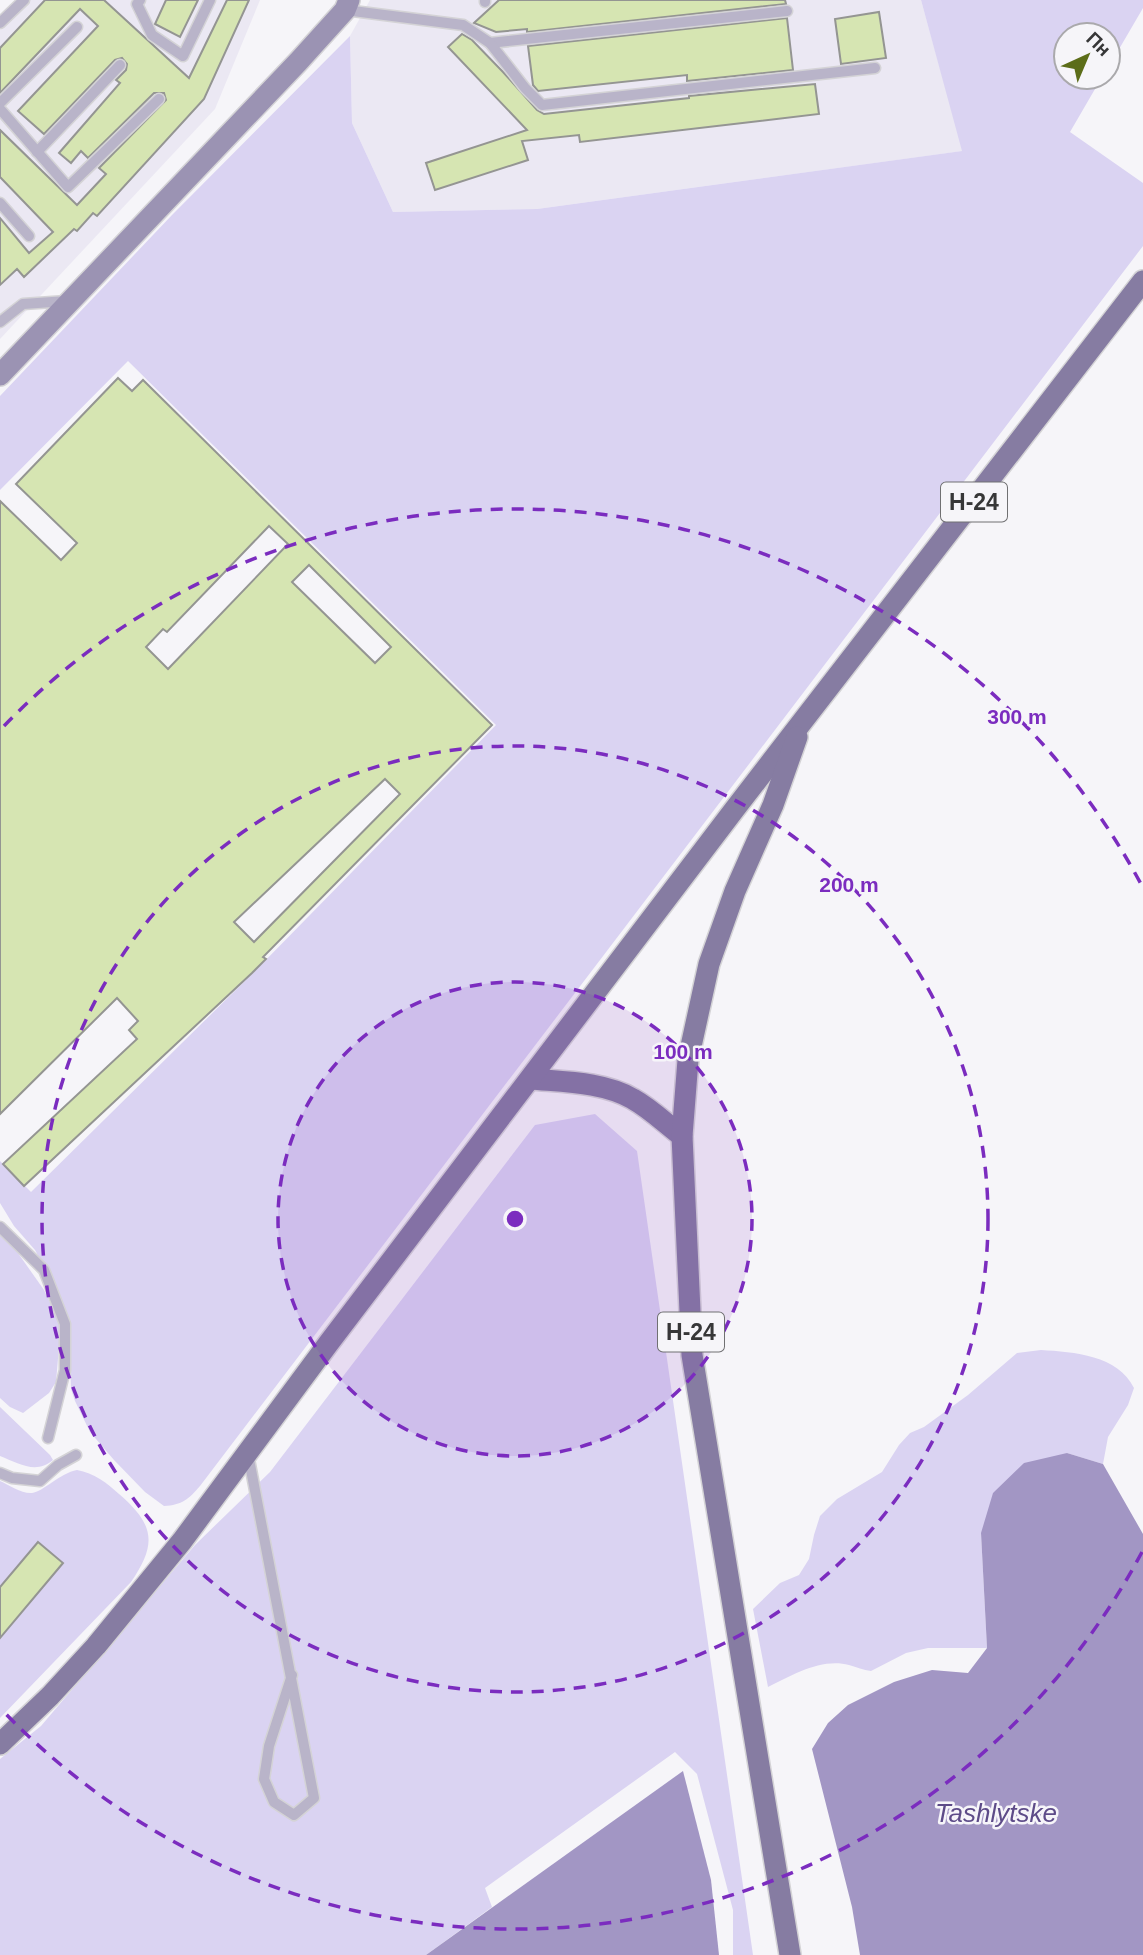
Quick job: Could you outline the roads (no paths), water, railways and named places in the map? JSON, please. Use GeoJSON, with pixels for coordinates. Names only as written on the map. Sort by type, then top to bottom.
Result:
{"type":"FeatureCollection","features":[{"type":"Feature","properties":{"kind":"main road","name":"Н-24"},"geometry":{"type":"LineString","coordinates":[[790,1955],[692,1355],[682,1136],[688,1060],[709,964],[735,891],[777,796],[803,722],[1143,281]]}},
{"type":"Feature","properties":{"kind":"main road"},"geometry":{"type":"LineString","coordinates":[[0,1744],[50,1696],[115,1624],[182,1541],[328,1344],[803,722]]}},
{"type":"Feature","properties":{"kind":"main road"},"geometry":{"type":"LineString","coordinates":[[531,1079],[574,1082],[614,1091],[633,1099],[682,1136]]}},
{"type":"Feature","properties":{"kind":"street"},"geometry":{"type":"LineString","coordinates":[[0,375],[298,62],[347,5]]}},
{"type":"Feature","properties":{"kind":"lane"},"geometry":{"type":"LineString","coordinates":[[0,23],[24,0]]}},
{"type":"Feature","properties":{"kind":"lane"},"geometry":{"type":"LineString","coordinates":[[140,0],[137,4],[152,35],[183,56],[210,0]]}},
{"type":"Feature","properties":{"kind":"lane"},"geometry":{"type":"LineString","coordinates":[[347,5],[463,25],[490,43],[525,88],[542,105],[875,68]]}},
{"type":"Feature","properties":{"kind":"lane"},"geometry":{"type":"LineString","coordinates":[[490,43],[787,11]]}},
{"type":"Feature","properties":{"kind":"lane"},"geometry":{"type":"LineString","coordinates":[[0,103],[77,27]]}},
{"type":"Feature","properties":{"kind":"lane"},"geometry":{"type":"LineString","coordinates":[[37,152],[120,65]]}},
{"type":"Feature","properties":{"kind":"lane"},"geometry":{"type":"LineString","coordinates":[[0,109],[68,187],[159,99]]}},
{"type":"Feature","properties":{"kind":"lane"},"geometry":{"type":"LineString","coordinates":[[0,203],[29,236]]}},
{"type":"Feature","properties":{"kind":"lane"},"geometry":{"type":"LineString","coordinates":[[0,322],[23,304],[71,301]]}},
{"type":"Feature","properties":{"kind":"lane"},"geometry":{"type":"LineString","coordinates":[[0,1227],[44,1270],[65,1324],[65,1370],[48,1438]]}},
{"type":"Feature","properties":{"kind":"lane"},"geometry":{"type":"LineString","coordinates":[[248,1454],[292,1675],[314,1798],[294,1815],[275,1802],[264,1779],[270,1746],[292,1675]]}},
{"type":"Feature","properties":{"kind":"lane"},"geometry":{"type":"LineString","coordinates":[[0,1473],[12,1478],[40,1482],[58,1465],[76,1455]]}},
{"type":"Feature","properties":{"kind":"water","name":"Tashlytske"},"geometry":{"type":"Polygon","coordinates":[[[1067,1453],[1103,1464],[1143,1534],[1143,1955],[860,1955],[852,1907],[812,1749],[828,1723],[848,1705],[894,1682],[932,1670],[968,1673],[987,1648],[981,1533],[993,1493],[1024,1463],[1067,1453]]]}},
{"type":"Feature","properties":{"kind":"water"},"geometry":{"type":"Polygon","coordinates":[[[683,1771],[711,1880],[719,1955],[426,1955],[683,1771]]]}}]}
